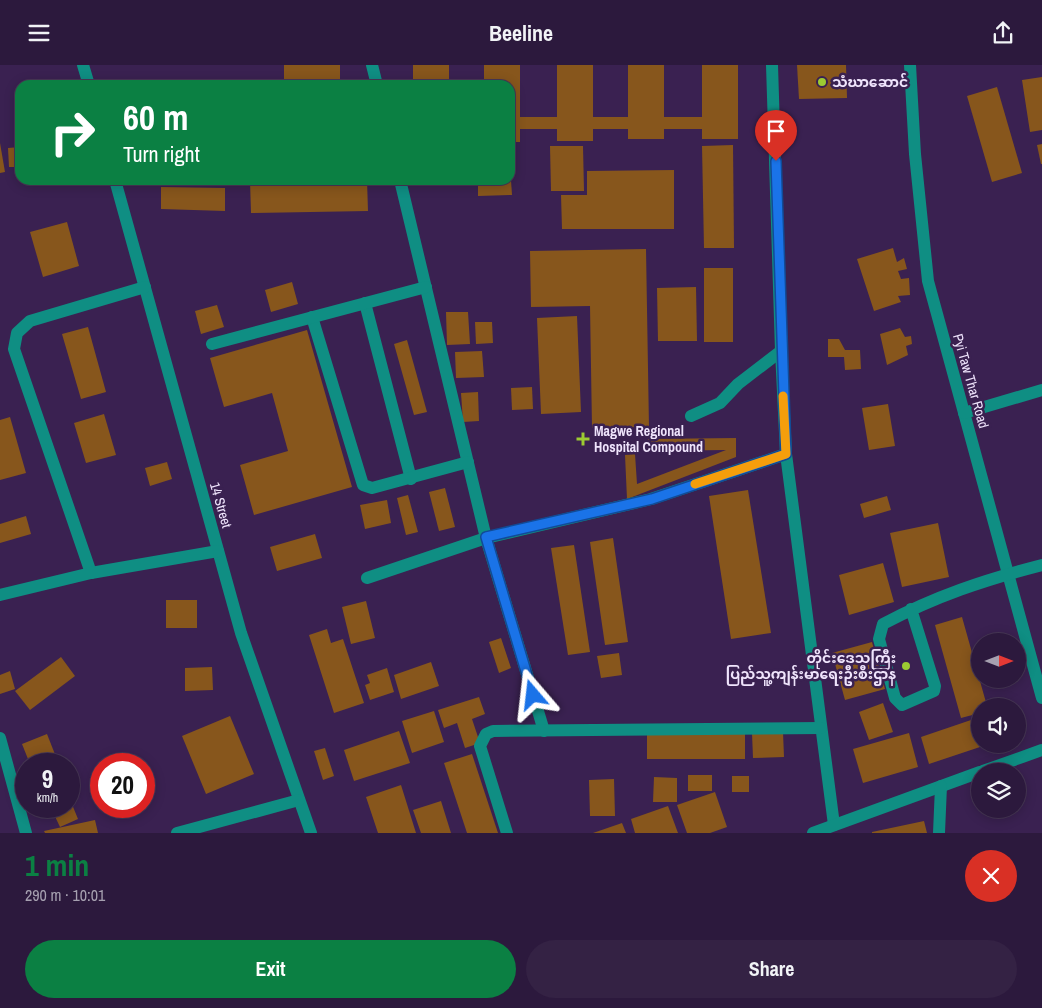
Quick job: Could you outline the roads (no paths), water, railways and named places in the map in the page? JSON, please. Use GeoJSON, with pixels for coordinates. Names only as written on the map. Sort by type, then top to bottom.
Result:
{"type":"FeatureCollection","features":[{"type":"Feature","properties":{"kind":"street"},"geometry":{"type":"LineString","coordinates":[[83,65],[88,80]]}},
{"type":"Feature","properties":{"kind":"street"},"geometry":{"type":"LineString","coordinates":[[372,65],[376,80]]}},
{"type":"Feature","properties":{"kind":"street"},"geometry":{"type":"LineString","coordinates":[[772,65],[786,454],[834,825]]}},
{"type":"Feature","properties":{"kind":"street","name":"Pyi Taw Thar Road"},"geometry":{"type":"LineString","coordinates":[[910,65],[915,154],[928,281],[1042,698]]}},
{"type":"Feature","properties":{"kind":"street","name":"14 Street"},"geometry":{"type":"LineString","coordinates":[[116,185],[241,633],[310,833]]}},
{"type":"Feature","properties":{"kind":"street"},"geometry":{"type":"LineString","coordinates":[[401,185],[486,537],[544,731]]}},
{"type":"Feature","properties":{"kind":"street"},"geometry":{"type":"LineString","coordinates":[[90,573],[14,349],[17,333],[30,321],[145,287]]}},
{"type":"Feature","properties":{"kind":"street"},"geometry":{"type":"LineString","coordinates":[[212,344],[426,287]]}},
{"type":"Feature","properties":{"kind":"street"},"geometry":{"type":"LineString","coordinates":[[365,303],[411,479]]}},
{"type":"Feature","properties":{"kind":"street"},"geometry":{"type":"LineString","coordinates":[[312,317],[363,485],[372,488],[411,479],[468,462]]}},
{"type":"Feature","properties":{"kind":"street"},"geometry":{"type":"LineString","coordinates":[[691,416],[720,403],[738,384],[781,351]]}},
{"type":"Feature","properties":{"kind":"street"},"geometry":{"type":"LineString","coordinates":[[964,413],[1042,389]]}},
{"type":"Feature","properties":{"kind":"street"},"geometry":{"type":"LineString","coordinates":[[367,578],[486,537],[652,499],[786,454]]}},
{"type":"Feature","properties":{"kind":"street"},"geometry":{"type":"LineString","coordinates":[[0,595],[90,573],[218,551]]}},
{"type":"Feature","properties":{"kind":"street"},"geometry":{"type":"LineString","coordinates":[[911,609],[935,686],[934,691],[929,695],[902,705],[895,698],[879,639],[882,624],[911,609],[958,589],[1042,565]]}},
{"type":"Feature","properties":{"kind":"street"},"geometry":{"type":"LineString","coordinates":[[507,833],[480,746],[486,734],[493,731],[820,728]]}},
{"type":"Feature","properties":{"kind":"street"},"geometry":{"type":"LineString","coordinates":[[0,738],[26,833]]}},
{"type":"Feature","properties":{"kind":"street"},"geometry":{"type":"LineString","coordinates":[[1005,763],[1042,749]]}},
{"type":"Feature","properties":{"kind":"street"},"geometry":{"type":"LineString","coordinates":[[813,833],[971,776]]}},
{"type":"Feature","properties":{"kind":"street"},"geometry":{"type":"LineString","coordinates":[[939,833],[941,786]]}},
{"type":"Feature","properties":{"kind":"street"},"geometry":{"type":"LineString","coordinates":[[177,833],[299,800]]}},
{"type":"Feature","properties":{"kind":"place","name":"သံဃာဆောင်"},"geometry":{"type":"Point","coordinates":[822,82]}},
{"type":"Feature","properties":{"kind":"place","name":"Magwe Regional Hospital Compound"},"geometry":{"type":"Point","coordinates":[583,439]}},
{"type":"Feature","properties":{"kind":"place","name":"တိုင်းဒေသကြီး ပြည်သူ့ကျန်းမာရေးဦးစီးဌာန"},"geometry":{"type":"Point","coordinates":[906,666]}}]}
